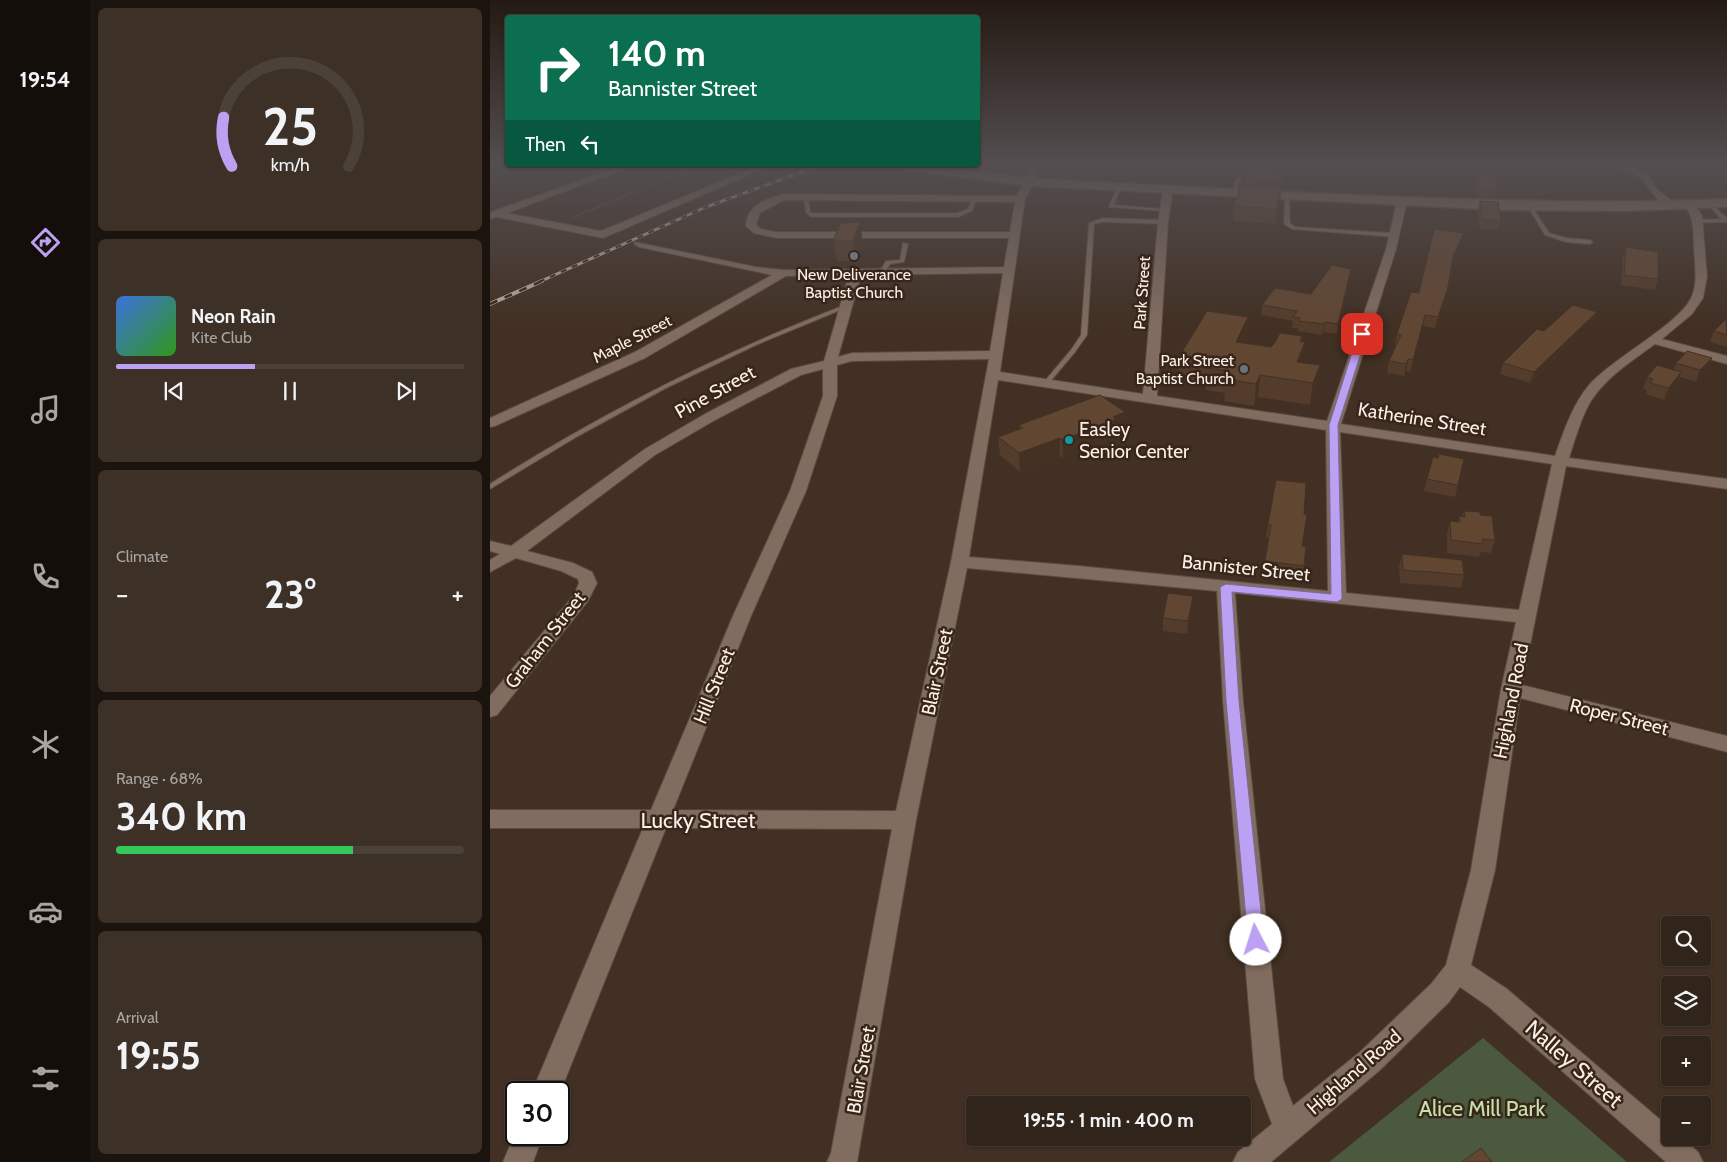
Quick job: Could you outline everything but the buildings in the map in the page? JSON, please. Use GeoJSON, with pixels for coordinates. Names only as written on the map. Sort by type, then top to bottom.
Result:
{"type":"FeatureCollection","features":[{"type":"Feature","properties":{"kind":"street"},"geometry":{"type":"LineString","coordinates":[[513,218],[602,235],[642,218]]}},
{"type":"Feature","properties":{"kind":"street"},"geometry":{"type":"LineString","coordinates":[[751,218],[751,226],[758,231],[776,236],[1014,235]]}},
{"type":"Feature","properties":{"kind":"street","name":"Blair Street"},"geometry":{"type":"LineString","coordinates":[[842,1162],[845,1156],[905,820],[960,562],[993,374],[1014,235],[1018,218]]}},
{"type":"Feature","properties":{"kind":"street","name":"Park Street"},"geometry":{"type":"LineString","coordinates":[[1150,398],[1163,218]]}},
{"type":"Feature","properties":{"kind":"street"},"geometry":{"type":"LineString","coordinates":[[1337,599],[1333,425],[1398,218]]}},
{"type":"Feature","properties":{"kind":"street","name":"Highland Road"},"geometry":{"type":"LineString","coordinates":[[1248,1162],[1370,1061],[1440,993],[1457,970],[1483,870],[1511,689],[1560,461],[1579,410],[1593,389],[1608,373],[1688,311],[1697,298],[1701,277],[1689,218]]}},
{"type":"Feature","properties":{"kind":"street"},"geometry":{"type":"LineString","coordinates":[[640,244],[756,270],[784,273],[1009,270]]}},
{"type":"Feature","properties":{"kind":"street","name":"Hill Street"},"geometry":{"type":"LineString","coordinates":[[550,1081],[657,820],[703,716],[742,616],[798,491],[830,396],[830,362],[847,306],[847,297],[856,272]]}},
{"type":"Feature","properties":{"kind":"street","name":"Maple Street"},"geometry":{"type":"LineString","coordinates":[[490,423],[640,355],[784,273]]}},
{"type":"Feature","properties":{"kind":"street"},"geometry":{"type":"LineString","coordinates":[[1653,340],[1727,360]]}},
{"type":"Feature","properties":{"kind":"street","name":"Pine Street"},"geometry":{"type":"LineString","coordinates":[[490,567],[513,553],[658,447],[796,372],[852,357],[996,355]]}},
{"type":"Feature","properties":{"kind":"street","name":"Katherine Street"},"geometry":{"type":"LineString","coordinates":[[993,374],[1560,461],[1727,484]]}},
{"type":"Feature","properties":{"kind":"street","name":"Graham Street"},"geometry":{"type":"LineString","coordinates":[[490,546],[568,568],[586,576],[588,583],[582,597],[490,710]]}},
{"type":"Feature","properties":{"kind":"street","name":"Bannister Street"},"geometry":{"type":"LineString","coordinates":[[960,562],[1079,571],[1337,599],[1528,617]]}},
{"type":"Feature","properties":{"kind":"street"},"geometry":{"type":"LineString","coordinates":[[1226,587],[1233,701],[1269,1079],[1288,1129]]}},
{"type":"Feature","properties":{"kind":"street","name":"Roper Street"},"geometry":{"type":"LineString","coordinates":[[1511,689],[1727,744]]}},
{"type":"Feature","properties":{"kind":"street","name":"Lucky Street"},"geometry":{"type":"LineString","coordinates":[[490,819],[905,820]]}},
{"type":"Feature","properties":{"kind":"street","name":"Nalley Street"},"geometry":{"type":"LineString","coordinates":[[1457,970],[1498,998],[1688,1162]]}},
{"type":"Feature","properties":{"kind":"street"},"geometry":{"type":"LineString","coordinates":[[518,1162],[525,1146]]}},
{"type":"Feature","properties":{"kind":"lane"},"geometry":{"type":"LineString","coordinates":[[1287,218],[1287,224],[1294,228],[1394,235]]}},
{"type":"Feature","properties":{"kind":"lane"},"geometry":{"type":"LineString","coordinates":[[1537,218],[1547,234],[1566,240],[1590,242]]}},
{"type":"Feature","properties":{"kind":"lane"},"geometry":{"type":"LineString","coordinates":[[1046,382],[1073,352],[1084,335],[1092,223],[1103,220],[1163,222]]}},
{"type":"Feature","properties":{"kind":"lane"},"geometry":{"type":"LineString","coordinates":[[883,271],[888,262],[902,260],[905,244]]}},
{"type":"Feature","properties":{"kind":"lane"},"geometry":{"type":"LineString","coordinates":[[490,487],[606,416],[771,337],[847,306]]}},
{"type":"Feature","properties":{"kind":"path"},"geometry":{"type":"LineString","coordinates":[[552,226],[571,218]]}},
{"type":"Feature","properties":{"kind":"green space","name":"Alice Mill Park"},"geometry":{"type":"Polygon","coordinates":[[[1483,1038],[1627,1162],[1329,1162],[1483,1038]]]}},
{"type":"Feature","properties":{"kind":"railway"},"geometry":{"type":"LineString","coordinates":[[539,282],[681,218]]}},
{"type":"Feature","properties":{"kind":"railway"},"geometry":{"type":"LineString","coordinates":[[490,304],[542,281]]}},
{"type":"Feature","properties":{"kind":"place","name":"New Deliverance Baptist Church"},"geometry":{"type":"Point","coordinates":[854,256]}},
{"type":"Feature","properties":{"kind":"place","name":"Park Street Baptist Church"},"geometry":{"type":"Point","coordinates":[1244,369]}},
{"type":"Feature","properties":{"kind":"place","name":"Easley Senior Center"},"geometry":{"type":"Point","coordinates":[1069,440]}},
{"type":"Feature","properties":{"kind":"route"},"geometry":{"type":"LineString","coordinates":[[1256,940],[1233,701],[1226,587],[1337,599],[1334,534],[1333,425],[1362,334]]}}]}
